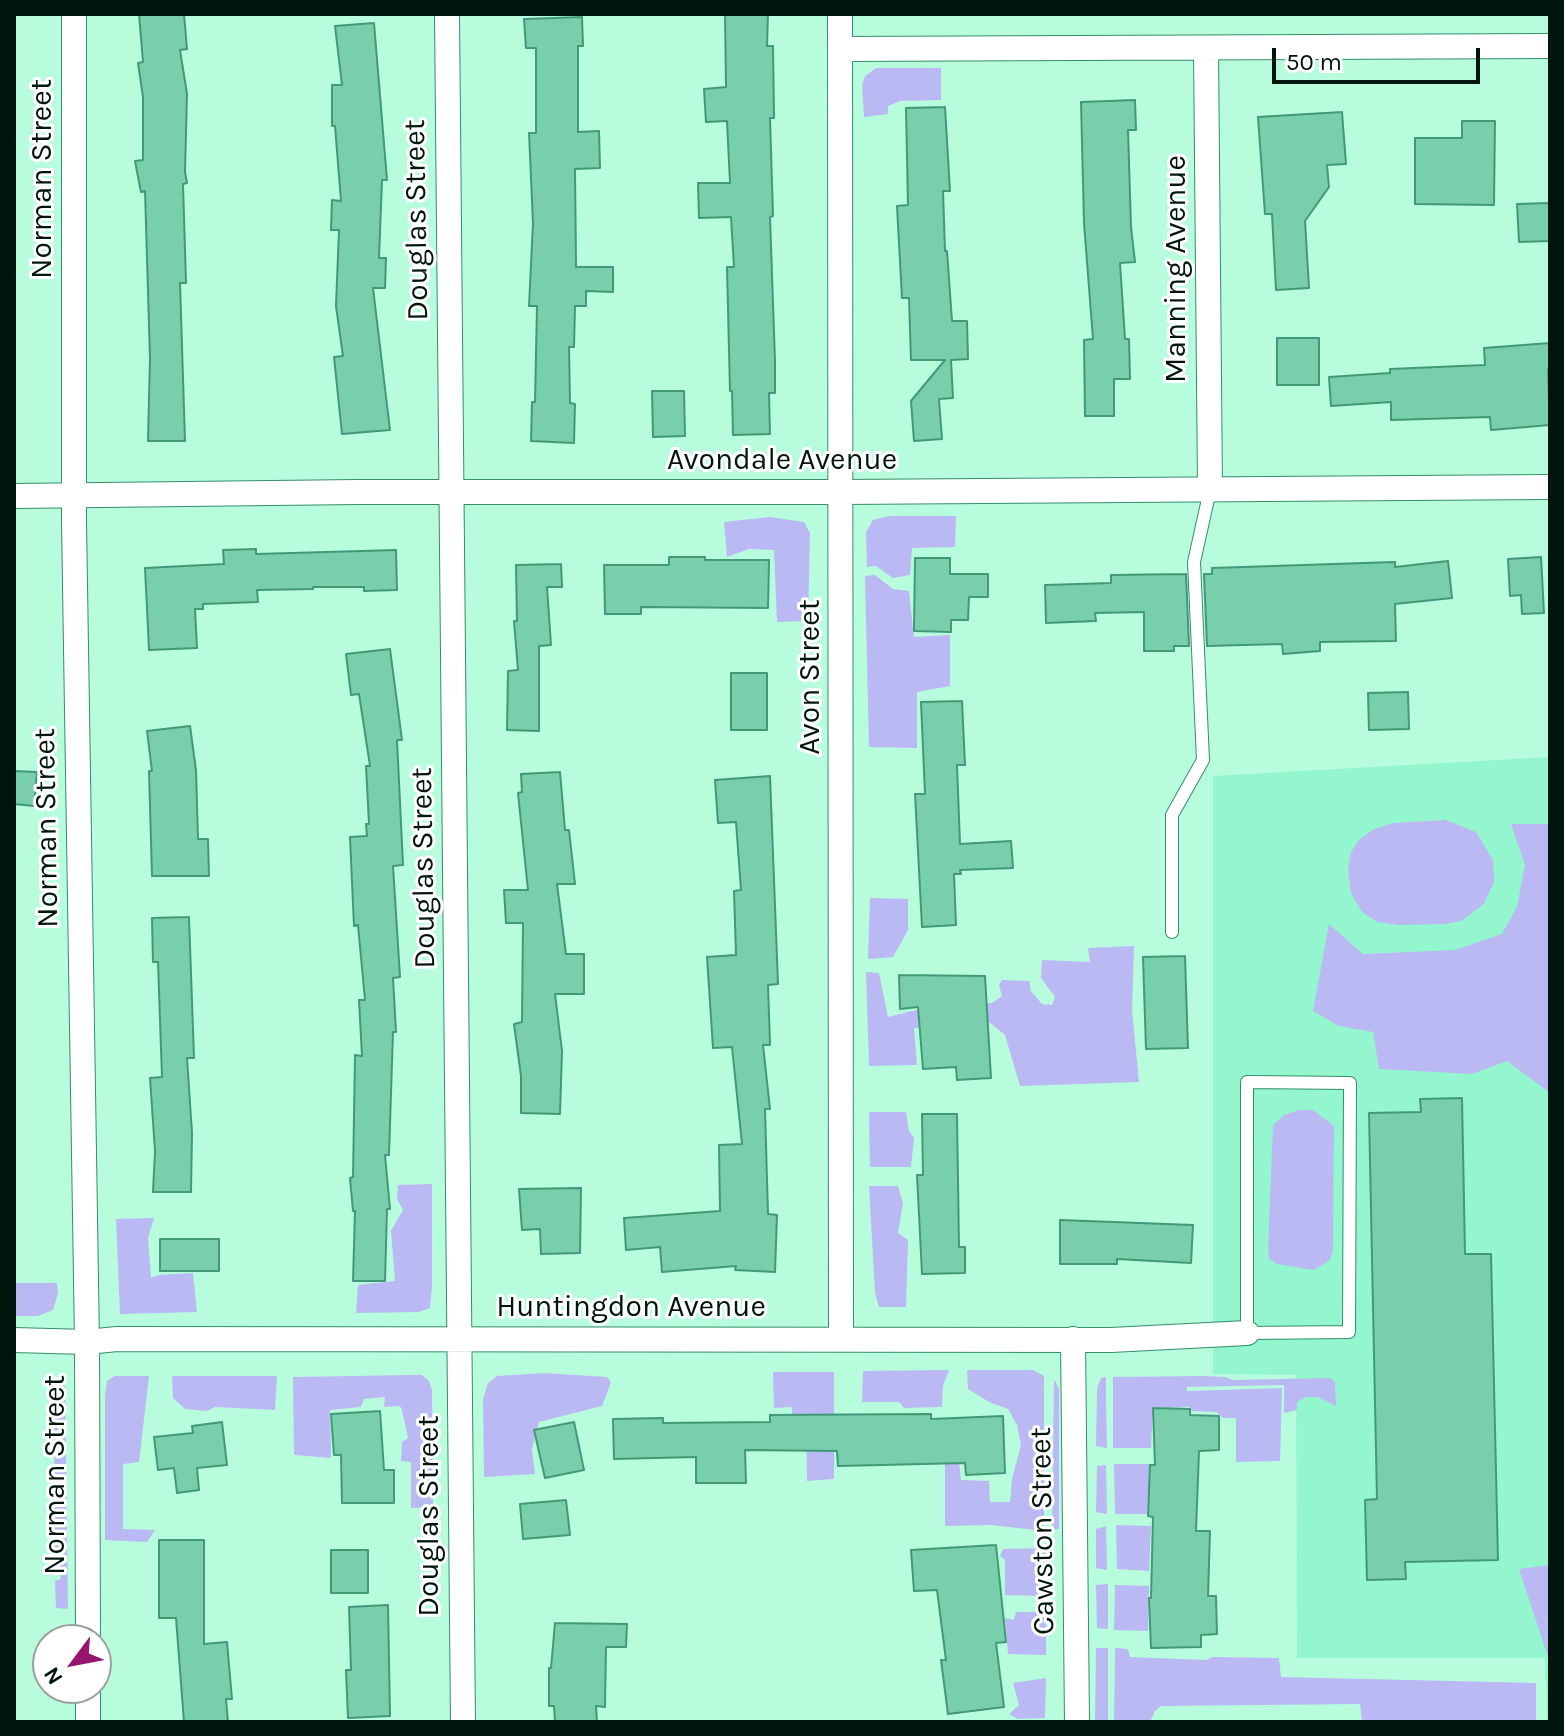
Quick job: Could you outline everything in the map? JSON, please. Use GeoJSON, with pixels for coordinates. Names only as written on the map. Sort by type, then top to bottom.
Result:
{"type":"FeatureCollection","features":[{"type":"Feature","properties":{"kind":"street","name":"Norman Street"},"geometry":{"type":"LineString","coordinates":[[74,14],[74,496],[87,1342],[88,1624]]}},
{"type":"Feature","properties":{"kind":"street","name":"Douglas Street"},"geometry":{"type":"LineString","coordinates":[[447,14],[463,1722]]}},
{"type":"Feature","properties":{"kind":"street","name":"Avon Street"},"geometry":{"type":"LineString","coordinates":[[840,14],[841,1339]]}},
{"type":"Feature","properties":{"kind":"street"},"geometry":{"type":"LineString","coordinates":[[841,49],[1550,46]]}},
{"type":"Feature","properties":{"kind":"street","name":"Manning Avenue"},"geometry":{"type":"LineString","coordinates":[[1206,48],[1210,490]]}},
{"type":"Feature","properties":{"kind":"street","name":"Avondale Avenue"},"geometry":{"type":"LineString","coordinates":[[14,496],[1550,487]]}},
{"type":"Feature","properties":{"kind":"street","name":"Huntingdon Avenue"},"geometry":{"type":"LineString","coordinates":[[14,1340],[1073,1339],[1247,1333]]}},
{"type":"Feature","properties":{"kind":"street","name":"Cawston Street"},"geometry":{"type":"LineString","coordinates":[[1073,1339],[1077,1722]]}},
{"type":"Feature","properties":{"kind":"lane"},"geometry":{"type":"LineString","coordinates":[[1172,932],[1172,815],[1203,760],[1194,562],[1210,490]]}},
{"type":"Feature","properties":{"kind":"lane"},"geometry":{"type":"LineString","coordinates":[[1247,1082],[1350,1083],[1349,1332],[1247,1333],[1247,1082]]}},
{"type":"Feature","properties":{"kind":"shaded area"},"geometry":{"type":"Polygon","coordinates":[[[876,68],[941,68],[941,100],[900,101],[888,106],[888,114],[864,117],[862,85],[865,76],[876,68]]]}},
{"type":"Feature","properties":{"kind":"shaded area"},"geometry":{"type":"Polygon","coordinates":[[[889,516],[956,516],[955,547],[912,548],[910,575],[893,578],[876,566],[867,567],[866,532],[873,520],[889,516]]]}},
{"type":"Feature","properties":{"kind":"shaded area"},"geometry":{"type":"Polygon","coordinates":[[[770,517],[804,522],[810,533],[808,621],[777,622],[774,550],[749,549],[727,557],[724,522],[770,517]]]}},
{"type":"Feature","properties":{"kind":"shaded area"},"geometry":{"type":"Polygon","coordinates":[[[875,575],[893,589],[909,591],[914,637],[950,635],[950,686],[917,692],[917,748],[869,747],[865,576],[875,575]]]}},
{"type":"Feature","properties":{"kind":"shaded area"},"geometry":{"type":"Polygon","coordinates":[[[1550,757],[1550,1722],[1547,1722],[1545,1658],[1297,1658],[1296,1375],[1213,1374],[1213,776],[1550,757]]]}},
{"type":"Feature","properties":{"kind":"shaded area"},"geometry":{"type":"Polygon","coordinates":[[[1446,820],[1476,832],[1493,860],[1494,882],[1484,904],[1461,921],[1445,924],[1377,922],[1362,912],[1351,893],[1348,869],[1351,852],[1359,840],[1374,829],[1394,823],[1446,820]]]}},
{"type":"Feature","properties":{"kind":"shaded area"},"geometry":{"type":"Polygon","coordinates":[[[1511,824],[1550,824],[1550,1093],[1507,1061],[1472,1074],[1379,1069],[1373,1032],[1339,1026],[1313,1011],[1329,924],[1363,954],[1455,950],[1502,934],[1517,907],[1525,865],[1511,824]]]}},
{"type":"Feature","properties":{"kind":"shaded area"},"geometry":{"type":"Polygon","coordinates":[[[870,898],[908,899],[908,930],[893,957],[868,959],[870,898]]]}},
{"type":"Feature","properties":{"kind":"shaded area"},"geometry":{"type":"Polygon","coordinates":[[[1134,946],[1132,1010],[1139,1082],[1020,1086],[1005,1035],[989,1022],[914,1028],[917,1065],[869,1066],[866,972],[879,973],[888,1017],[920,1009],[920,1003],[992,1003],[1002,996],[999,985],[1002,980],[1029,981],[1031,991],[1042,1004],[1052,1005],[1055,997],[1041,978],[1042,960],[1090,962],[1088,948],[1134,946]]]}},
{"type":"Feature","properties":{"kind":"shaded area"},"geometry":{"type":"Polygon","coordinates":[[[1313,1110],[1334,1126],[1333,1250],[1330,1260],[1314,1270],[1277,1264],[1269,1259],[1268,1250],[1273,1125],[1284,1115],[1313,1110]]]}},
{"type":"Feature","properties":{"kind":"shaded area"},"geometry":{"type":"Polygon","coordinates":[[[869,1112],[906,1112],[909,1131],[914,1138],[911,1167],[870,1167],[869,1112]]]}},
{"type":"Feature","properties":{"kind":"shaded area"},"geometry":{"type":"Polygon","coordinates":[[[432,1184],[430,1308],[419,1312],[356,1313],[358,1285],[395,1281],[391,1231],[403,1210],[397,1199],[398,1185],[432,1184]]]}},
{"type":"Feature","properties":{"kind":"shaded area"},"geometry":{"type":"Polygon","coordinates":[[[869,1186],[898,1186],[903,1203],[898,1233],[908,1240],[906,1307],[879,1307],[875,1293],[869,1186]]]}},
{"type":"Feature","properties":{"kind":"shaded area"},"geometry":{"type":"Polygon","coordinates":[[[154,1218],[148,1238],[151,1278],[193,1273],[197,1312],[120,1314],[116,1219],[154,1218]]]}},
{"type":"Feature","properties":{"kind":"shaded area"},"geometry":{"type":"Polygon","coordinates":[[[14,1283],[57,1283],[58,1293],[53,1310],[38,1316],[14,1316],[14,1283]]]}},
{"type":"Feature","properties":{"kind":"shaded area"},"geometry":{"type":"Polygon","coordinates":[[[949,1370],[943,1386],[942,1407],[904,1408],[899,1402],[862,1402],[863,1371],[949,1370]]]}},
{"type":"Feature","properties":{"kind":"shaded area"},"geometry":{"type":"Polygon","coordinates":[[[967,1370],[1033,1370],[1044,1376],[1044,1531],[991,1525],[945,1526],[945,1450],[958,1453],[961,1480],[989,1481],[990,1502],[1010,1502],[1021,1445],[1017,1425],[1008,1409],[968,1389],[967,1370]]]}},
{"type":"Feature","properties":{"kind":"shaded area"},"geometry":{"type":"Polygon","coordinates":[[[773,1372],[834,1372],[834,1479],[807,1481],[806,1416],[792,1415],[792,1407],[774,1408],[773,1372]]]}},
{"type":"Feature","properties":{"kind":"shaded area"},"geometry":{"type":"Polygon","coordinates":[[[544,1373],[607,1377],[611,1382],[602,1406],[539,1422],[532,1449],[535,1474],[484,1477],[483,1399],[488,1383],[497,1376],[544,1373]]]}},
{"type":"Feature","properties":{"kind":"shaded area"},"geometry":{"type":"Polygon","coordinates":[[[422,1375],[429,1381],[432,1390],[433,1507],[411,1508],[411,1462],[401,1461],[402,1442],[408,1438],[402,1410],[400,1406],[384,1407],[385,1397],[364,1399],[361,1407],[330,1410],[331,1458],[294,1455],[293,1377],[422,1375]]]}},
{"type":"Feature","properties":{"kind":"shaded area"},"geometry":{"type":"Polygon","coordinates":[[[115,1376],[149,1376],[139,1462],[123,1464],[123,1529],[155,1530],[147,1542],[105,1540],[105,1396],[107,1381],[115,1376]]]}},
{"type":"Feature","properties":{"kind":"shaded area"},"geometry":{"type":"Polygon","coordinates":[[[172,1376],[277,1376],[275,1410],[185,1409],[173,1398],[172,1376]]]}},
{"type":"Feature","properties":{"kind":"shaded area"},"geometry":{"type":"Polygon","coordinates":[[[1203,1376],[1233,1380],[1330,1378],[1335,1382],[1336,1406],[1318,1397],[1306,1397],[1297,1402],[1297,1410],[1284,1413],[1284,1385],[1187,1387],[1187,1391],[1282,1388],[1280,1461],[1236,1462],[1236,1418],[1223,1418],[1216,1412],[1192,1411],[1189,1407],[1153,1408],[1151,1448],[1113,1448],[1113,1377],[1203,1376]]]}},
{"type":"Feature","properties":{"kind":"shaded area"},"geometry":{"type":"Polygon","coordinates":[[[1106,1377],[1107,1448],[1096,1446],[1097,1389],[1101,1378],[1106,1377]]]}},
{"type":"Feature","properties":{"kind":"shaded area"},"geometry":{"type":"Polygon","coordinates":[[[60,1378],[65,1386],[68,1609],[56,1608],[55,1581],[61,1579],[59,1567],[55,1567],[54,1384],[60,1378]]]}},
{"type":"Feature","properties":{"kind":"shaded area"},"geometry":{"type":"Polygon","coordinates":[[[1054,1379],[1059,1389],[1059,1529],[1052,1530],[1054,1379]]]}},
{"type":"Feature","properties":{"kind":"shaded area"},"geometry":{"type":"Polygon","coordinates":[[[1114,1464],[1150,1464],[1147,1514],[1115,1514],[1114,1464]]]}},
{"type":"Feature","properties":{"kind":"shaded area"},"geometry":{"type":"Polygon","coordinates":[[[1106,1465],[1107,1514],[1096,1512],[1097,1466],[1106,1465]]]}},
{"type":"Feature","properties":{"kind":"shaded area"},"geometry":{"type":"Polygon","coordinates":[[[1116,1525],[1151,1526],[1149,1571],[1117,1569],[1116,1525]]]}},
{"type":"Feature","properties":{"kind":"shaded area"},"geometry":{"type":"Polygon","coordinates":[[[1106,1526],[1107,1570],[1096,1568],[1096,1529],[1106,1526]]]}},
{"type":"Feature","properties":{"kind":"shaded area"},"geometry":{"type":"Polygon","coordinates":[[[1045,1548],[1045,1596],[1005,1595],[1005,1560],[1000,1556],[1003,1549],[1045,1548]]]}},
{"type":"Feature","properties":{"kind":"shaded area"},"geometry":{"type":"Polygon","coordinates":[[[1550,1565],[1550,1663],[1519,1569],[1550,1565]]]}},
{"type":"Feature","properties":{"kind":"shaded area"},"geometry":{"type":"Polygon","coordinates":[[[1108,1584],[1108,1629],[1097,1628],[1096,1585],[1108,1584]]]}},
{"type":"Feature","properties":{"kind":"shaded area"},"geometry":{"type":"Polygon","coordinates":[[[1115,1585],[1149,1586],[1148,1631],[1114,1630],[1115,1585]]]}},
{"type":"Feature","properties":{"kind":"shaded area"},"geometry":{"type":"Polygon","coordinates":[[[1016,1612],[1046,1612],[1046,1655],[1008,1654],[1005,1618],[1014,1620],[1016,1612]]]}},
{"type":"Feature","properties":{"kind":"shaded area"},"geometry":{"type":"Polygon","coordinates":[[[1096,1648],[1108,1648],[1108,1722],[1095,1722],[1096,1648]]]}},
{"type":"Feature","properties":{"kind":"shaded area"},"geometry":{"type":"Polygon","coordinates":[[[1115,1648],[1128,1649],[1130,1657],[1206,1660],[1213,1657],[1279,1658],[1281,1677],[1536,1683],[1536,1722],[1362,1722],[1360,1704],[1161,1706],[1150,1722],[1114,1722],[1115,1648]]]}},
{"type":"Feature","properties":{"kind":"shaded area"},"geometry":{"type":"Polygon","coordinates":[[[1046,1678],[1045,1718],[1018,1719],[1009,1714],[1019,1705],[1013,1683],[1046,1678]]]}},
{"type":"Feature","properties":{"kind":"building"},"geometry":{"type":"Polygon","coordinates":[[[139,14],[184,14],[187,49],[180,50],[187,94],[187,183],[183,184],[186,283],[180,283],[185,441],[148,441],[150,358],[145,191],[141,192],[135,161],[143,160],[143,97],[138,63],[143,62],[139,14]]]}},
{"type":"Feature","properties":{"kind":"building"},"geometry":{"type":"Polygon","coordinates":[[[725,14],[768,14],[767,46],[773,46],[774,118],[770,118],[773,216],[770,217],[775,393],[769,393],[770,434],[733,435],[727,267],[734,267],[731,217],[699,218],[698,183],[730,183],[727,121],[706,122],[704,89],[726,87],[725,14]]]}},
{"type":"Feature","properties":{"kind":"building"},"geometry":{"type":"Polygon","coordinates":[[[582,17],[583,46],[578,46],[578,132],[599,131],[600,168],[575,169],[576,267],[613,267],[613,292],[586,291],[586,306],[575,306],[574,347],[569,347],[570,403],[575,404],[574,443],[531,441],[537,306],[529,306],[533,223],[529,133],[536,133],[536,48],[526,48],[524,19],[582,17]]]}},
{"type":"Feature","properties":{"kind":"building"},"geometry":{"type":"Polygon","coordinates":[[[374,23],[387,180],[382,180],[379,258],[386,258],[385,288],[373,288],[390,430],[342,434],[334,357],[343,356],[336,306],[339,230],[331,230],[332,200],[341,201],[335,126],[332,126],[332,85],[342,85],[335,26],[374,23]]]}},
{"type":"Feature","properties":{"kind":"building"},"geometry":{"type":"Polygon","coordinates":[[[1135,100],[1136,130],[1128,130],[1135,262],[1120,263],[1125,339],[1129,339],[1130,379],[1114,379],[1114,416],[1085,416],[1084,340],[1093,339],[1084,223],[1081,102],[1135,100]]]}},
{"type":"Feature","properties":{"kind":"building"},"geometry":{"type":"Polygon","coordinates":[[[945,107],[950,191],[943,191],[945,251],[952,321],[967,321],[968,359],[951,360],[953,398],[939,399],[942,439],[914,441],[911,401],[945,360],[911,360],[909,298],[902,298],[897,206],[908,205],[906,108],[945,107]]]}},
{"type":"Feature","properties":{"kind":"building"},"geometry":{"type":"Polygon","coordinates":[[[1342,112],[1346,164],[1327,165],[1329,187],[1305,221],[1309,288],[1276,290],[1272,214],[1265,214],[1258,117],[1342,112]]]}},
{"type":"Feature","properties":{"kind":"building"},"geometry":{"type":"Polygon","coordinates":[[[1462,121],[1495,121],[1494,205],[1415,204],[1415,138],[1462,138],[1462,121]]]}},
{"type":"Feature","properties":{"kind":"building"},"geometry":{"type":"Polygon","coordinates":[[[1550,203],[1550,241],[1519,242],[1517,204],[1550,203]]]}},
{"type":"Feature","properties":{"kind":"building"},"geometry":{"type":"Polygon","coordinates":[[[1277,338],[1319,338],[1319,385],[1277,385],[1277,338]]]}},
{"type":"Feature","properties":{"kind":"building"},"geometry":{"type":"Polygon","coordinates":[[[1550,343],[1550,425],[1491,430],[1490,417],[1391,420],[1391,402],[1331,406],[1329,377],[1390,373],[1390,369],[1485,365],[1484,348],[1550,343]]]}},
{"type":"Feature","properties":{"kind":"building"},"geometry":{"type":"Polygon","coordinates":[[[652,391],[684,391],[685,436],[653,437],[652,391]]]}},
{"type":"Feature","properties":{"kind":"building"},"geometry":{"type":"Polygon","coordinates":[[[256,549],[256,554],[396,550],[397,590],[313,587],[257,590],[258,602],[203,604],[203,609],[195,609],[197,648],[149,650],[145,568],[224,564],[223,550],[256,549]]]}},
{"type":"Feature","properties":{"kind":"building"},"geometry":{"type":"Polygon","coordinates":[[[669,557],[769,560],[768,608],[641,607],[641,614],[605,614],[604,565],[669,565],[669,557]]]}},
{"type":"Feature","properties":{"kind":"building"},"geometry":{"type":"Polygon","coordinates":[[[1541,557],[1544,613],[1522,614],[1521,595],[1510,596],[1508,559],[1541,557]]]}},
{"type":"Feature","properties":{"kind":"building"},"geometry":{"type":"Polygon","coordinates":[[[915,558],[950,558],[950,574],[988,574],[988,597],[969,597],[968,620],[951,620],[951,632],[914,631],[915,558]]]}},
{"type":"Feature","properties":{"kind":"building"},"geometry":{"type":"Polygon","coordinates":[[[1448,561],[1452,598],[1395,604],[1396,641],[1320,642],[1320,651],[1283,654],[1282,644],[1207,646],[1204,574],[1212,574],[1212,568],[1395,562],[1395,567],[1448,561]]]}},
{"type":"Feature","properties":{"kind":"building"},"geometry":{"type":"Polygon","coordinates":[[[561,564],[562,587],[547,587],[551,645],[539,646],[539,731],[507,730],[508,671],[518,670],[514,621],[517,621],[516,565],[561,564]]]}},
{"type":"Feature","properties":{"kind":"building"},"geometry":{"type":"Polygon","coordinates":[[[1186,574],[1189,646],[1174,646],[1174,651],[1144,651],[1144,612],[1095,613],[1096,621],[1046,623],[1045,585],[1111,583],[1111,575],[1186,574]]]}},
{"type":"Feature","properties":{"kind":"building"},"geometry":{"type":"Polygon","coordinates":[[[390,649],[402,740],[397,740],[403,865],[393,866],[400,977],[393,978],[396,1032],[393,1032],[389,1155],[385,1155],[390,1209],[387,1209],[385,1281],[353,1281],[355,1211],[350,1178],[353,1177],[355,1055],[362,1056],[359,1000],[365,1000],[358,925],[354,926],[350,837],[367,836],[366,766],[370,766],[359,694],[351,695],[346,654],[390,649]]]}},
{"type":"Feature","properties":{"kind":"building"},"geometry":{"type":"Polygon","coordinates":[[[731,673],[767,673],[767,730],[731,730],[731,673]]]}},
{"type":"Feature","properties":{"kind":"building"},"geometry":{"type":"Polygon","coordinates":[[[1408,692],[1409,729],[1369,730],[1368,693],[1408,692]]]}},
{"type":"Feature","properties":{"kind":"building"},"geometry":{"type":"Polygon","coordinates":[[[962,701],[965,765],[957,765],[960,844],[1011,841],[1013,868],[960,870],[961,874],[954,874],[956,925],[922,927],[915,794],[925,794],[921,702],[962,701]]]}},
{"type":"Feature","properties":{"kind":"building"},"geometry":{"type":"Polygon","coordinates":[[[190,726],[196,770],[198,839],[208,839],[209,876],[152,876],[149,771],[152,771],[147,731],[190,726]]]}},
{"type":"Feature","properties":{"kind":"building"},"geometry":{"type":"Polygon","coordinates":[[[14,771],[37,772],[34,806],[14,804],[14,771]]]}},
{"type":"Feature","properties":{"kind":"building"},"geometry":{"type":"Polygon","coordinates":[[[560,772],[565,830],[569,830],[575,884],[557,884],[566,954],[584,954],[584,994],[555,994],[562,1051],[560,1114],[521,1113],[521,1076],[514,1024],[522,1022],[523,923],[506,923],[504,890],[528,890],[518,793],[522,792],[521,774],[560,772]]]}},
{"type":"Feature","properties":{"kind":"building"},"geometry":{"type":"Polygon","coordinates":[[[770,776],[778,984],[768,985],[770,1045],[763,1045],[770,1109],[765,1109],[768,1214],[777,1215],[775,1272],[735,1270],[736,1266],[662,1272],[660,1247],[626,1250],[624,1218],[720,1211],[719,1145],[742,1144],[732,1047],[713,1048],[707,957],[736,955],[734,891],[741,890],[736,822],[718,823],[715,780],[770,776]]]}},
{"type":"Feature","properties":{"kind":"building"},"geometry":{"type":"Polygon","coordinates":[[[189,917],[194,1058],[187,1058],[192,1133],[191,1192],[153,1192],[155,1151],[150,1078],[162,1077],[158,962],[153,962],[152,918],[189,917]]]}},
{"type":"Feature","properties":{"kind":"building"},"geometry":{"type":"Polygon","coordinates":[[[1185,956],[1188,1048],[1146,1049],[1143,957],[1185,956]]]}},
{"type":"Feature","properties":{"kind":"building"},"geometry":{"type":"Polygon","coordinates":[[[899,975],[985,976],[991,1078],[957,1080],[956,1067],[923,1069],[918,1007],[900,1009],[899,975]]]}},
{"type":"Feature","properties":{"kind":"building"},"geometry":{"type":"Polygon","coordinates":[[[1462,1098],[1465,1254],[1491,1254],[1498,1560],[1405,1562],[1406,1579],[1367,1580],[1365,1500],[1377,1499],[1369,1113],[1421,1112],[1420,1099],[1462,1098]]]}},
{"type":"Feature","properties":{"kind":"building"},"geometry":{"type":"Polygon","coordinates":[[[922,1114],[957,1114],[959,1247],[965,1247],[965,1273],[922,1274],[917,1175],[923,1175],[922,1114]]]}},
{"type":"Feature","properties":{"kind":"building"},"geometry":{"type":"Polygon","coordinates":[[[581,1188],[580,1253],[541,1254],[540,1229],[522,1230],[519,1189],[581,1188]]]}},
{"type":"Feature","properties":{"kind":"building"},"geometry":{"type":"Polygon","coordinates":[[[1060,1220],[1193,1225],[1191,1263],[1117,1259],[1117,1264],[1060,1264],[1060,1220]]]}},
{"type":"Feature","properties":{"kind":"building"},"geometry":{"type":"Polygon","coordinates":[[[160,1239],[219,1239],[219,1271],[160,1271],[160,1239]]]}},
{"type":"Feature","properties":{"kind":"building"},"geometry":{"type":"Polygon","coordinates":[[[1153,1408],[1190,1409],[1190,1415],[1219,1416],[1219,1450],[1199,1451],[1196,1531],[1210,1531],[1208,1596],[1216,1596],[1217,1634],[1201,1635],[1201,1647],[1151,1648],[1149,1598],[1153,1517],[1148,1516],[1150,1465],[1155,1465],[1153,1408]]]}},
{"type":"Feature","properties":{"kind":"building"},"geometry":{"type":"Polygon","coordinates":[[[380,1411],[384,1470],[394,1470],[394,1503],[342,1503],[341,1455],[334,1455],[331,1414],[380,1411]]]}},
{"type":"Feature","properties":{"kind":"building"},"geometry":{"type":"Polygon","coordinates":[[[931,1414],[931,1419],[1003,1416],[1005,1473],[966,1475],[965,1463],[838,1466],[837,1451],[745,1450],[746,1483],[696,1483],[696,1457],[614,1459],[613,1419],[663,1418],[663,1423],[770,1422],[770,1415],[931,1414]]]}},
{"type":"Feature","properties":{"kind":"building"},"geometry":{"type":"Polygon","coordinates":[[[222,1422],[227,1465],[197,1468],[199,1490],[177,1493],[174,1468],[158,1470],[154,1437],[193,1433],[192,1426],[222,1422]]]}},
{"type":"Feature","properties":{"kind":"building"},"geometry":{"type":"Polygon","coordinates":[[[574,1422],[584,1470],[545,1478],[534,1430],[574,1422]]]}},
{"type":"Feature","properties":{"kind":"building"},"geometry":{"type":"Polygon","coordinates":[[[566,1500],[570,1535],[523,1539],[520,1504],[566,1500]]]}},
{"type":"Feature","properties":{"kind":"building"},"geometry":{"type":"Polygon","coordinates":[[[159,1540],[204,1540],[204,1644],[227,1642],[232,1699],[226,1699],[228,1722],[184,1722],[176,1618],[159,1618],[159,1540]]]}},
{"type":"Feature","properties":{"kind":"building"},"geometry":{"type":"Polygon","coordinates":[[[996,1545],[1006,1642],[996,1643],[1004,1707],[948,1714],[941,1660],[946,1660],[937,1590],[914,1591],[911,1550],[996,1545]]]}},
{"type":"Feature","properties":{"kind":"building"},"geometry":{"type":"Polygon","coordinates":[[[331,1550],[368,1550],[368,1593],[331,1593],[331,1550]]]}},
{"type":"Feature","properties":{"kind":"building"},"geometry":{"type":"Polygon","coordinates":[[[388,1605],[390,1716],[348,1718],[346,1670],[351,1670],[349,1607],[388,1605]]]}},
{"type":"Feature","properties":{"kind":"building"},"geometry":{"type":"Polygon","coordinates":[[[555,1623],[627,1624],[626,1647],[606,1647],[605,1707],[596,1706],[597,1722],[555,1722],[554,1706],[549,1706],[549,1668],[555,1623]]]}}]}
